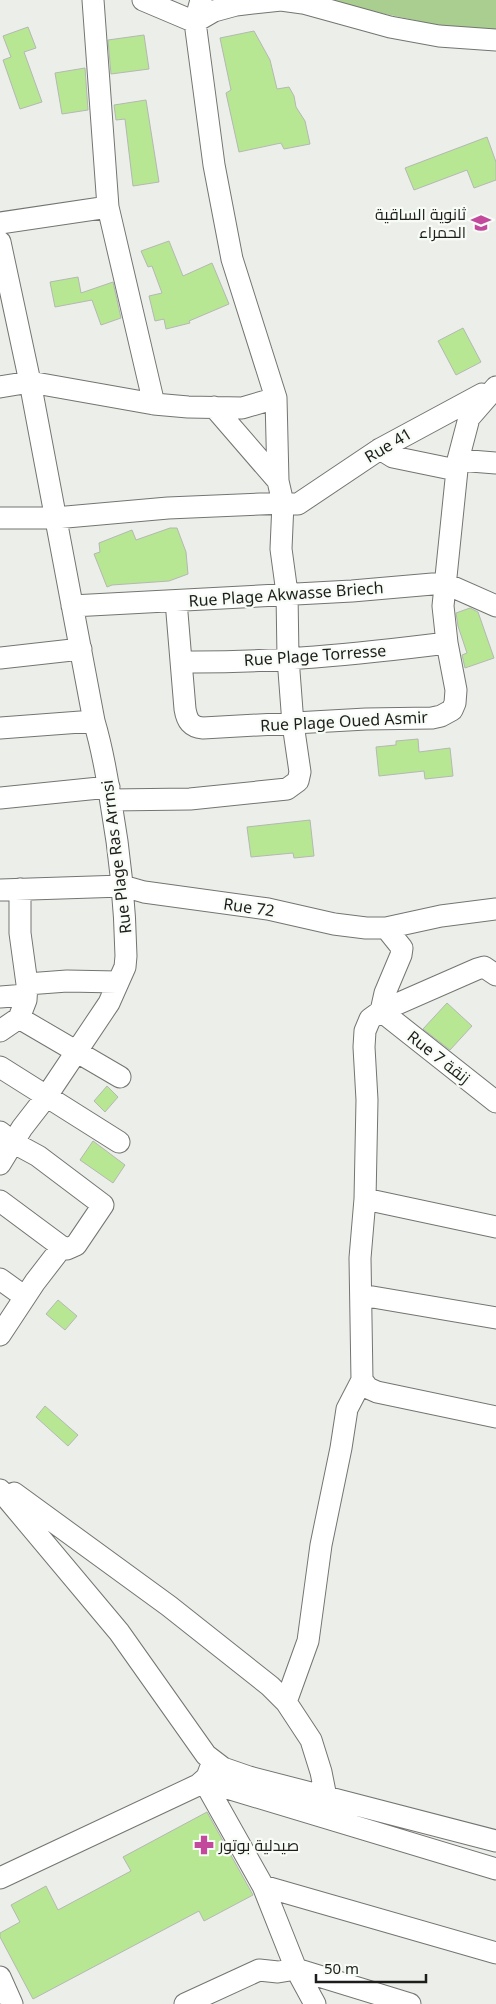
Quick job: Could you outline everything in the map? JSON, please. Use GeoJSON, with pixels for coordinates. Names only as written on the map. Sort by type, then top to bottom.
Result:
{"type":"FeatureCollection","features":[{"type":"Feature","properties":{"kind":"street"},"geometry":{"type":"LineString","coordinates":[[93,0],[108,207],[154,404]]}},
{"type":"Feature","properties":{"kind":"street"},"geometry":{"type":"LineString","coordinates":[[143,0],[195,22]]}},
{"type":"Feature","properties":{"kind":"street"},"geometry":{"type":"LineString","coordinates":[[0,798],[110,794],[190,799],[287,789],[298,781],[300,772],[293,724],[288,658],[287,593],[281,549],[283,502],[278,481],[276,398],[232,259],[214,165],[195,22],[201,0]]}},
{"type":"Feature","properties":{"kind":"street"},"geometry":{"type":"LineString","coordinates":[[195,22],[214,11],[229,7],[281,0],[303,3],[390,26],[429,34],[496,40]]}},
{"type":"Feature","properties":{"kind":"street"},"geometry":{"type":"LineString","coordinates":[[0,223],[108,207]]}},
{"type":"Feature","properties":{"kind":"street","name":"Rue Plage Ras Arrnsi"},"geometry":{"type":"LineString","coordinates":[[0,242],[30,382],[80,649],[110,794],[122,886],[126,956],[125,966],[109,1003],[46,1097],[22,1128],[7,1138],[0,1164]]}},
{"type":"Feature","properties":{"kind":"street"},"geometry":{"type":"LineString","coordinates":[[0,387],[30,382],[154,404],[214,407],[242,408],[276,398]]}},
{"type":"Feature","properties":{"kind":"street"},"geometry":{"type":"LineString","coordinates":[[447,643],[443,606],[444,583],[457,465],[468,418],[496,387]]}},
{"type":"Feature","properties":{"kind":"street","name":"Rue 41"},"geometry":{"type":"LineString","coordinates":[[0,518],[55,518],[168,508],[283,502],[298,504],[380,449],[496,387]]}},
{"type":"Feature","properties":{"kind":"street"},"geometry":{"type":"LineString","coordinates":[[214,407],[278,481]]}},
{"type":"Feature","properties":{"kind":"street"},"geometry":{"type":"LineString","coordinates":[[380,449],[393,456],[457,465],[496,463]]}},
{"type":"Feature","properties":{"kind":"street","name":"Rue Plage Akwasse Briech"},"geometry":{"type":"LineString","coordinates":[[72,606],[352,591],[444,583],[496,606]]}},
{"type":"Feature","properties":{"kind":"street","name":"Rue Plage Oued Asmir"},"geometry":{"type":"LineString","coordinates":[[176,601],[185,709],[188,720],[194,727],[441,716],[452,710],[456,703],[456,690],[447,643]]}},
{"type":"Feature","properties":{"kind":"street","name":"Rue Plage Torresse"},"geometry":{"type":"LineString","coordinates":[[182,662],[288,658],[371,652],[447,643]]}},
{"type":"Feature","properties":{"kind":"street"},"geometry":{"type":"LineString","coordinates":[[0,658],[80,649]]}},
{"type":"Feature","properties":{"kind":"street"},"geometry":{"type":"LineString","coordinates":[[0,728],[94,721]]}},
{"type":"Feature","properties":{"kind":"street","name":"Rue 72"},"geometry":{"type":"LineString","coordinates":[[10,889],[122,886],[153,894],[268,909],[334,924],[386,928],[441,916],[496,909]]}},
{"type":"Feature","properties":{"kind":"street"},"geometry":{"type":"LineString","coordinates":[[0,1031],[19,1018],[24,1006],[26,990],[20,933],[10,889]]}},
{"type":"Feature","properties":{"kind":"street"},"geometry":{"type":"LineString","coordinates":[[382,1011],[385,993],[401,955],[402,948],[386,928]]}},
{"type":"Feature","properties":{"kind":"street"},"geometry":{"type":"LineString","coordinates":[[286,1702],[308,1642],[320,1545],[341,1448],[347,1409],[362,1380],[360,1258],[365,1199],[367,1100],[365,1031],[370,1019],[382,1011],[477,969],[484,967],[496,975]]}},
{"type":"Feature","properties":{"kind":"street"},"geometry":{"type":"LineString","coordinates":[[0,996],[67,981],[118,982]]}},
{"type":"Feature","properties":{"kind":"street","name":"Rue 7 زنقة"},"geometry":{"type":"LineString","coordinates":[[382,1011],[496,1102]]}},
{"type":"Feature","properties":{"kind":"street"},"geometry":{"type":"LineString","coordinates":[[19,1018],[120,1078]]}},
{"type":"Feature","properties":{"kind":"street"},"geometry":{"type":"LineString","coordinates":[[0,1067],[119,1142]]}},
{"type":"Feature","properties":{"kind":"street"},"geometry":{"type":"LineString","coordinates":[[0,1201],[67,1249],[76,1245],[102,1207],[102,1204],[38,1156],[7,1138]]}},
{"type":"Feature","properties":{"kind":"street"},"geometry":{"type":"LineString","coordinates":[[365,1199],[496,1227]]}},
{"type":"Feature","properties":{"kind":"street"},"geometry":{"type":"LineString","coordinates":[[0,1335],[62,1247]]}},
{"type":"Feature","properties":{"kind":"street"},"geometry":{"type":"LineString","coordinates":[[0,1279],[25,1297]]}},
{"type":"Feature","properties":{"kind":"street"},"geometry":{"type":"LineString","coordinates":[[361,1295],[496,1318]]}},
{"type":"Feature","properties":{"kind":"street"},"geometry":{"type":"LineString","coordinates":[[362,1380],[368,1388],[377,1392],[496,1417]]}},
{"type":"Feature","properties":{"kind":"street"},"geometry":{"type":"LineString","coordinates":[[0,1482],[169,1606],[270,1686],[286,1702],[311,1740],[321,1772],[326,1797]]}},
{"type":"Feature","properties":{"kind":"street"},"geometry":{"type":"LineString","coordinates":[[0,1490],[119,1632],[179,1719],[213,1762],[249,1777],[496,1841]]}},
{"type":"Feature","properties":{"kind":"street"},"geometry":{"type":"LineString","coordinates":[[0,1878],[192,1788],[204,1781],[213,1762]]}},
{"type":"Feature","properties":{"kind":"street"},"geometry":{"type":"LineString","coordinates":[[204,1781],[496,1869]]}},
{"type":"Feature","properties":{"kind":"street"},"geometry":{"type":"LineString","coordinates":[[204,1781],[263,1886],[296,1969],[315,2004]]}},
{"type":"Feature","properties":{"kind":"street"},"geometry":{"type":"LineString","coordinates":[[263,1886],[496,1953]]}},
{"type":"Feature","properties":{"kind":"street"},"geometry":{"type":"LineString","coordinates":[[185,2004],[259,1970],[278,1972],[296,1969],[410,2004]]}},
{"type":"Feature","properties":{"kind":"street"},"geometry":{"type":"LineString","coordinates":[[0,1977],[12,2004]]}},
{"type":"Feature","properties":{"kind":"green space"},"geometry":{"type":"Polygon","coordinates":[[[318,0],[496,0],[496,31],[433,24],[318,0]]]}},
{"type":"Feature","properties":{"kind":"building"},"geometry":{"type":"Polygon","coordinates":[[[28,27],[36,48],[24,52],[42,102],[20,109],[3,60],[11,57],[3,36],[28,27]]]}},
{"type":"Feature","properties":{"kind":"building"},"geometry":{"type":"Polygon","coordinates":[[[254,31],[270,60],[277,89],[289,87],[294,96],[296,107],[305,121],[310,144],[284,149],[281,143],[239,152],[226,93],[231,90],[220,38],[254,31]]]}},
{"type":"Feature","properties":{"kind":"building"},"geometry":{"type":"Polygon","coordinates":[[[144,35],[149,69],[111,74],[108,40],[144,35]]]}},
{"type":"Feature","properties":{"kind":"building"},"geometry":{"type":"Polygon","coordinates":[[[85,68],[88,110],[62,114],[55,73],[85,68]]]}},
{"type":"Feature","properties":{"kind":"building"},"geometry":{"type":"Polygon","coordinates":[[[146,100],[159,182],[133,186],[125,119],[116,120],[114,105],[146,100]]]}},
{"type":"Feature","properties":{"kind":"building"},"geometry":{"type":"Polygon","coordinates":[[[487,137],[496,162],[496,180],[474,188],[467,170],[414,190],[405,168],[487,137]]]}},
{"type":"Feature","properties":{"kind":"building"},"geometry":{"type":"Polygon","coordinates":[[[169,241],[183,276],[212,263],[229,304],[189,321],[190,323],[166,329],[164,319],[155,321],[149,296],[162,293],[152,266],[148,267],[141,251],[169,241]]]}},
{"type":"Feature","properties":{"kind":"building"},"geometry":{"type":"Polygon","coordinates":[[[78,277],[81,293],[113,282],[121,318],[101,325],[92,300],[55,307],[50,282],[78,277]]]}},
{"type":"Feature","properties":{"kind":"building"},"geometry":{"type":"Polygon","coordinates":[[[463,328],[481,362],[456,375],[438,341],[463,328]]]}},
{"type":"Feature","properties":{"kind":"building"},"geometry":{"type":"Polygon","coordinates":[[[170,528],[177,528],[186,552],[188,574],[169,581],[112,585],[107,587],[94,554],[100,552],[99,543],[132,530],[136,540],[170,528]]]}},
{"type":"Feature","properties":{"kind":"building"},"geometry":{"type":"Polygon","coordinates":[[[470,608],[478,612],[494,658],[465,668],[462,655],[467,653],[458,626],[456,613],[470,608]]]}},
{"type":"Feature","properties":{"kind":"building"},"geometry":{"type":"Polygon","coordinates":[[[418,739],[419,752],[450,748],[453,776],[425,779],[424,771],[379,776],[376,747],[396,745],[396,741],[418,739]]]}},
{"type":"Feature","properties":{"kind":"building"},"geometry":{"type":"Polygon","coordinates":[[[310,820],[314,856],[294,858],[293,853],[251,857],[247,827],[310,820]]]}},
{"type":"Feature","properties":{"kind":"building"},"geometry":{"type":"Polygon","coordinates":[[[447,1003],[472,1026],[450,1050],[423,1029],[447,1003]]]}},
{"type":"Feature","properties":{"kind":"building"},"geometry":{"type":"Polygon","coordinates":[[[107,1086],[118,1097],[105,1112],[94,1101],[107,1086]]]}},
{"type":"Feature","properties":{"kind":"building"},"geometry":{"type":"Polygon","coordinates":[[[93,1141],[125,1165],[113,1183],[80,1160],[93,1141]]]}},
{"type":"Feature","properties":{"kind":"building"},"geometry":{"type":"Polygon","coordinates":[[[58,1300],[77,1316],[65,1330],[46,1314],[58,1300]]]}},
{"type":"Feature","properties":{"kind":"building"},"geometry":{"type":"Polygon","coordinates":[[[45,1406],[78,1435],[68,1446],[36,1417],[45,1406]]]}},
{"type":"Feature","properties":{"kind":"building"},"geometry":{"type":"Polygon","coordinates":[[[207,1812],[253,1895],[204,1921],[199,1911],[33,1999],[0,1937],[0,1933],[20,1922],[11,1905],[46,1886],[58,1910],[131,1871],[123,1857],[207,1812]]]}},
{"type":"Feature","properties":{"kind":"place","name":"ثانوية الساقية الحمراء"},"geometry":{"type":"Point","coordinates":[481,223]}},
{"type":"Feature","properties":{"kind":"place","name":"صيدلية بوتور"},"geometry":{"type":"Point","coordinates":[204,1845]}}]}
